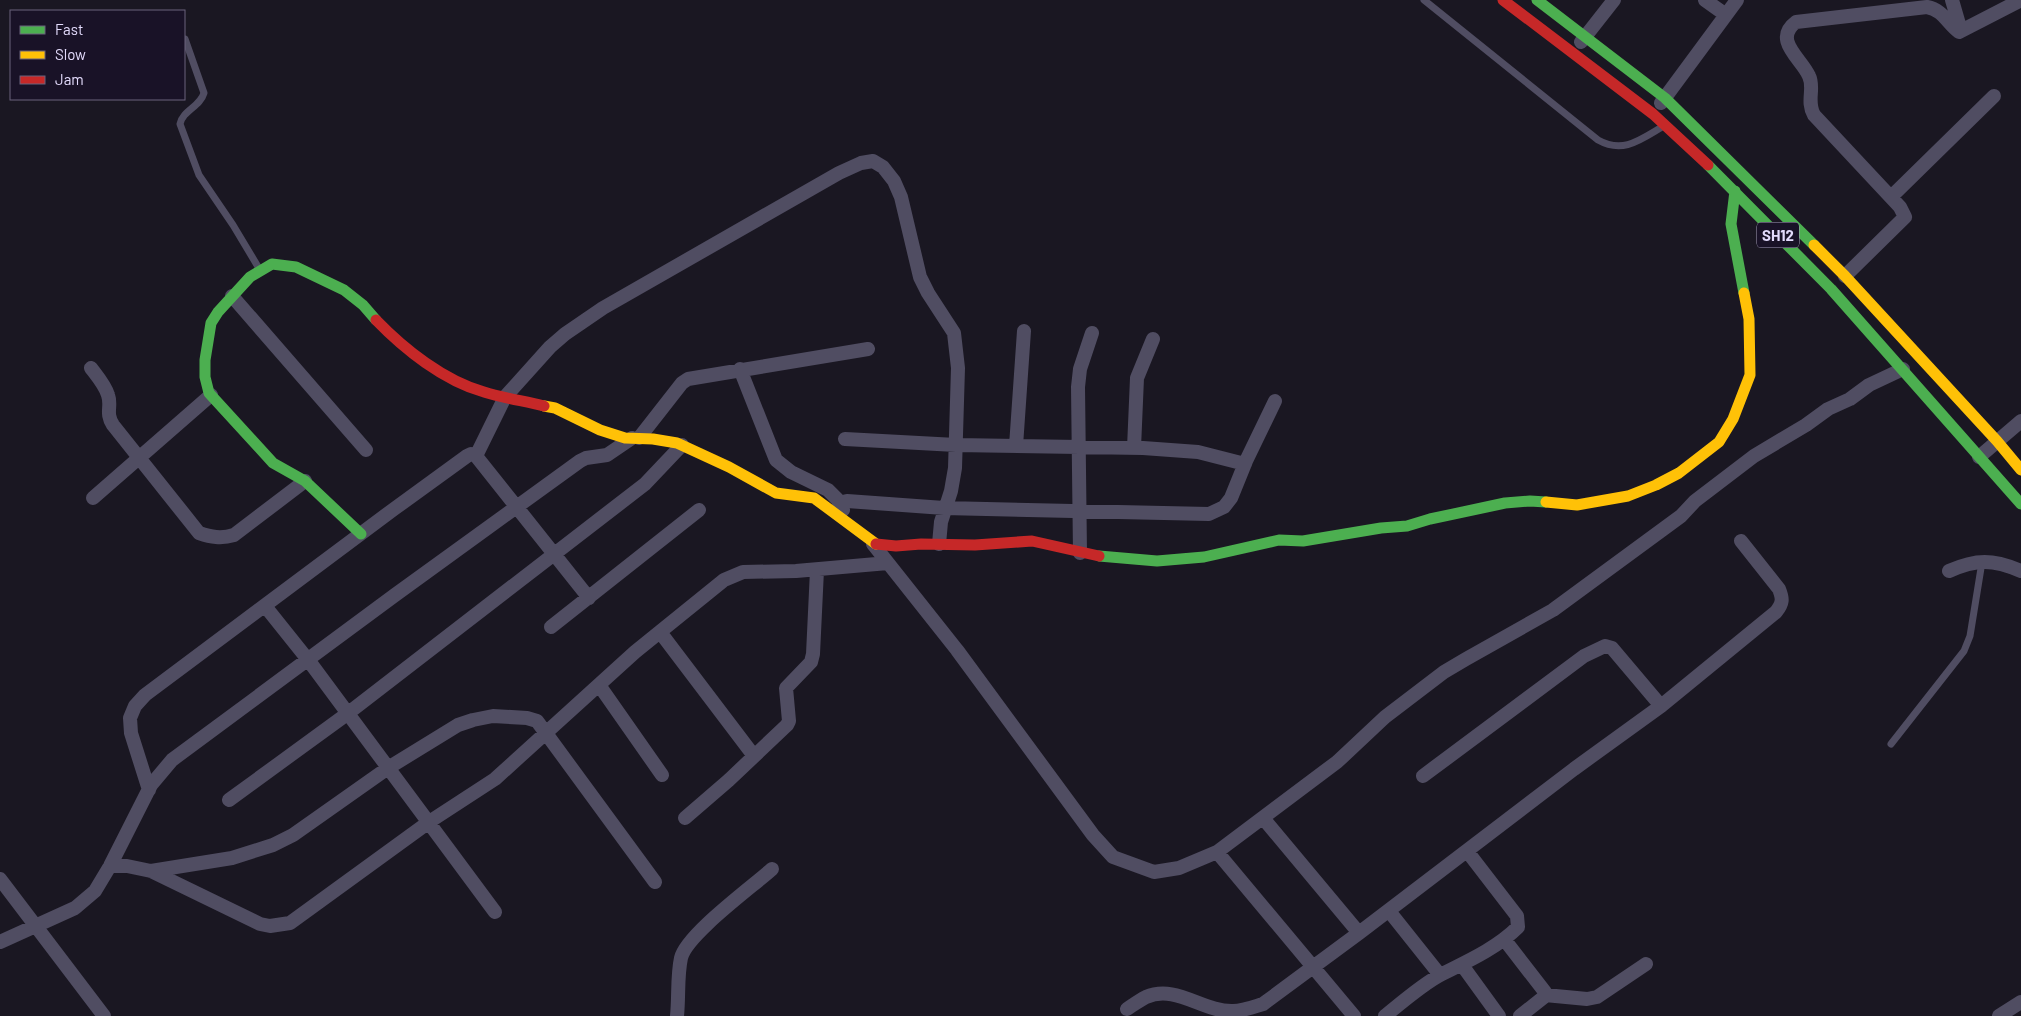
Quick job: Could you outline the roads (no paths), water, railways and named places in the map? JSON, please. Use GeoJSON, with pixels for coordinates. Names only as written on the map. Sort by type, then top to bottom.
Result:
{"type":"FeatureCollection","features":[{"type":"Feature","properties":{"kind":"street","name":"SH12"},"geometry":{"type":"LineString","coordinates":[[1503,0],[1653,114],[1735,191],[1820,277],[2020,502]]}},
{"type":"Feature","properties":{"kind":"street"},"geometry":{"type":"LineString","coordinates":[[1537,0],[1665,98],[1845,276],[1997,441],[2021,470]]}},
{"type":"Feature","properties":{"kind":"street"},"geometry":{"type":"LineString","coordinates":[[1573,52],[1614,0]]}},
{"type":"Feature","properties":{"kind":"street"},"geometry":{"type":"LineString","coordinates":[[1705,0],[1726,15]]}},
{"type":"Feature","properties":{"kind":"street"},"geometry":{"type":"LineString","coordinates":[[1653,114],[1737,0]]}},
{"type":"Feature","properties":{"kind":"street"},"geometry":{"type":"LineString","coordinates":[[1952,0],[1961,31]]}},
{"type":"Feature","properties":{"kind":"street"},"geometry":{"type":"LineString","coordinates":[[1845,276],[1905,217],[1891,197],[1814,115],[1810,102],[1811,82],[1809,76],[1790,50],[1787,40],[1788,30],[1796,22],[1927,7],[1935,8],[1943,14],[1957,31],[1961,31],[2021,0]]}},
{"type":"Feature","properties":{"kind":"street"},"geometry":{"type":"LineString","coordinates":[[1891,197],[1994,96]]}},
{"type":"Feature","properties":{"kind":"street"},"geometry":{"type":"LineString","coordinates":[[476,456],[505,397],[550,347],[603,308],[839,173],[861,163],[873,161],[883,167],[894,181],[901,197],[920,277],[954,334],[958,368],[955,468],[951,491],[941,522],[939,544]]}},
{"type":"Feature","properties":{"kind":"street"},"geometry":{"type":"LineString","coordinates":[[873,544],[896,546],[990,544],[1032,540],[1106,558],[1157,561],[1204,557],[1279,540],[1304,541],[1381,528],[1407,526],[1430,519],[1505,503],[1530,501],[1577,505],[1601,502],[1628,496],[1656,485],[1678,473],[1719,442],[1733,420],[1750,375],[1749,319],[1731,224],[1735,191]]}},
{"type":"Feature","properties":{"kind":"street"},"geometry":{"type":"LineString","coordinates":[[361,534],[305,481],[273,463],[211,395],[205,377],[211,323],[250,277],[272,264],[296,267],[344,290],[363,304],[397,340],[437,371],[482,392],[555,408],[600,430],[682,445],[730,467],[776,493],[814,498],[873,544],[957,650],[1093,836],[1113,856],[1154,872],[1179,868],[1217,852],[1337,762],[1385,717],[1444,672],[1553,610],[1681,516],[1695,501],[1754,456],[1806,425],[1828,409],[1850,399],[1869,384],[1903,369]]}},
{"type":"Feature","properties":{"kind":"street"},"geometry":{"type":"LineString","coordinates":[[232,296],[366,450]]}},
{"type":"Feature","properties":{"kind":"street"},"geometry":{"type":"LineString","coordinates":[[1016,446],[1024,331]]}},
{"type":"Feature","properties":{"kind":"street"},"geometry":{"type":"LineString","coordinates":[[1080,553],[1078,387],[1080,369],[1092,333]]}},
{"type":"Feature","properties":{"kind":"street"},"geometry":{"type":"LineString","coordinates":[[1134,448],[1137,378],[1153,339]]}},
{"type":"Feature","properties":{"kind":"street"},"geometry":{"type":"LineString","coordinates":[[0,942],[75,908],[95,891],[149,790],[172,760],[580,461],[586,458],[607,455],[636,438],[682,382],[688,379],[740,369],[868,349]]}},
{"type":"Feature","properties":{"kind":"street"},"geometry":{"type":"LineString","coordinates":[[91,368],[108,392],[108,418],[193,528],[199,533],[224,538],[234,535],[305,481]]}},
{"type":"Feature","properties":{"kind":"street"},"geometry":{"type":"LineString","coordinates":[[740,369],[776,460],[792,472],[828,490],[839,503],[850,527]]}},
{"type":"Feature","properties":{"kind":"street"},"geometry":{"type":"LineString","coordinates":[[92,498],[211,395]]}},
{"type":"Feature","properties":{"kind":"street"},"geometry":{"type":"LineString","coordinates":[[839,503],[847,501],[944,508],[1209,514],[1217,512],[1224,507],[1231,498],[1275,401]]}},
{"type":"Feature","properties":{"kind":"street"},"geometry":{"type":"LineString","coordinates":[[1979,457],[2021,421]]}},
{"type":"Feature","properties":{"kind":"street"},"geometry":{"type":"LineString","coordinates":[[845,439],[956,445],[1134,448],[1198,452],[1245,464]]}},
{"type":"Feature","properties":{"kind":"street"},"geometry":{"type":"LineString","coordinates":[[229,800],[348,714],[645,484],[682,445]]}},
{"type":"Feature","properties":{"kind":"street"},"geometry":{"type":"LineString","coordinates":[[149,790],[131,733],[130,718],[135,706],[145,695],[467,456],[472,454],[476,456],[589,598]]}},
{"type":"Feature","properties":{"kind":"street"},"geometry":{"type":"LineString","coordinates":[[551,627],[699,510]]}},
{"type":"Feature","properties":{"kind":"street"},"geometry":{"type":"LineString","coordinates":[[1127,1010],[1147,996],[1162,993],[1175,994],[1204,1006],[1232,1012],[1263,1004],[1360,933],[1574,769],[1661,706],[1776,612],[1781,605],[1783,598],[1779,589],[1741,542]]}},
{"type":"Feature","properties":{"kind":"street"},"geometry":{"type":"LineString","coordinates":[[1949,571],[1968,562],[1989,562],[2021,571]]}},
{"type":"Feature","properties":{"kind":"street"},"geometry":{"type":"LineString","coordinates":[[110,866],[127,866],[151,871],[260,924],[281,926],[290,923],[429,822],[495,779],[599,685],[724,580],[734,574],[757,571],[817,570],[888,563]]}},
{"type":"Feature","properties":{"kind":"street"},"geometry":{"type":"LineString","coordinates":[[685,818],[786,725],[790,713],[786,688],[811,662],[814,654],[817,570]]}},
{"type":"Feature","properties":{"kind":"street"},"geometry":{"type":"LineString","coordinates":[[266,606],[495,912]]}},
{"type":"Feature","properties":{"kind":"street"},"geometry":{"type":"LineString","coordinates":[[660,632],[754,756]]}},
{"type":"Feature","properties":{"kind":"street"},"geometry":{"type":"LineString","coordinates":[[1423,776],[1584,656],[1605,646],[1612,648],[1661,706]]}},
{"type":"Feature","properties":{"kind":"street"},"geometry":{"type":"LineString","coordinates":[[599,685],[662,775]]}},
{"type":"Feature","properties":{"kind":"street"},"geometry":{"type":"LineString","coordinates":[[151,871],[232,858],[293,835],[388,768],[458,725],[493,716],[527,718],[537,722],[655,882]]}},
{"type":"Feature","properties":{"kind":"street"},"geometry":{"type":"LineString","coordinates":[[1263,818],[1360,933]]}},
{"type":"Feature","properties":{"kind":"street"},"geometry":{"type":"LineString","coordinates":[[1217,852],[1354,1016]]}},
{"type":"Feature","properties":{"kind":"street"},"geometry":{"type":"LineString","coordinates":[[1385,1016],[1440,975],[1462,965],[1504,939],[1518,927],[1517,916],[1467,852]]}},
{"type":"Feature","properties":{"kind":"street"},"geometry":{"type":"LineString","coordinates":[[677,1016],[681,957],[687,945],[700,931],[772,869]]}},
{"type":"Feature","properties":{"kind":"street"},"geometry":{"type":"LineString","coordinates":[[0,879],[104,1016]]}},
{"type":"Feature","properties":{"kind":"street"},"geometry":{"type":"LineString","coordinates":[[1389,911],[1440,975]]}},
{"type":"Feature","properties":{"kind":"street"},"geometry":{"type":"LineString","coordinates":[[1504,939],[1544,988],[1545,995]]}},
{"type":"Feature","properties":{"kind":"street"},"geometry":{"type":"LineString","coordinates":[[1520,1016],[1545,995],[1587,999],[1597,997],[1646,964]]}},
{"type":"Feature","properties":{"kind":"street"},"geometry":{"type":"LineString","coordinates":[[1462,965],[1499,1016]]}},
{"type":"Feature","properties":{"kind":"street"},"geometry":{"type":"LineString","coordinates":[[1999,1016],[2021,1002]]}},
{"type":"Feature","properties":{"kind":"lane"},"geometry":{"type":"LineString","coordinates":[[1424,0],[1598,140],[1608,146],[1622,146],[1638,141],[1665,126]]}},
{"type":"Feature","properties":{"kind":"lane"},"geometry":{"type":"LineString","coordinates":[[185,39],[204,93],[202,99],[183,116],[180,124],[202,180],[233,225],[260,271]]}},
{"type":"Feature","properties":{"kind":"lane"},"geometry":{"type":"LineString","coordinates":[[1891,744],[1964,651],[1970,636],[1982,562]]}}]}
